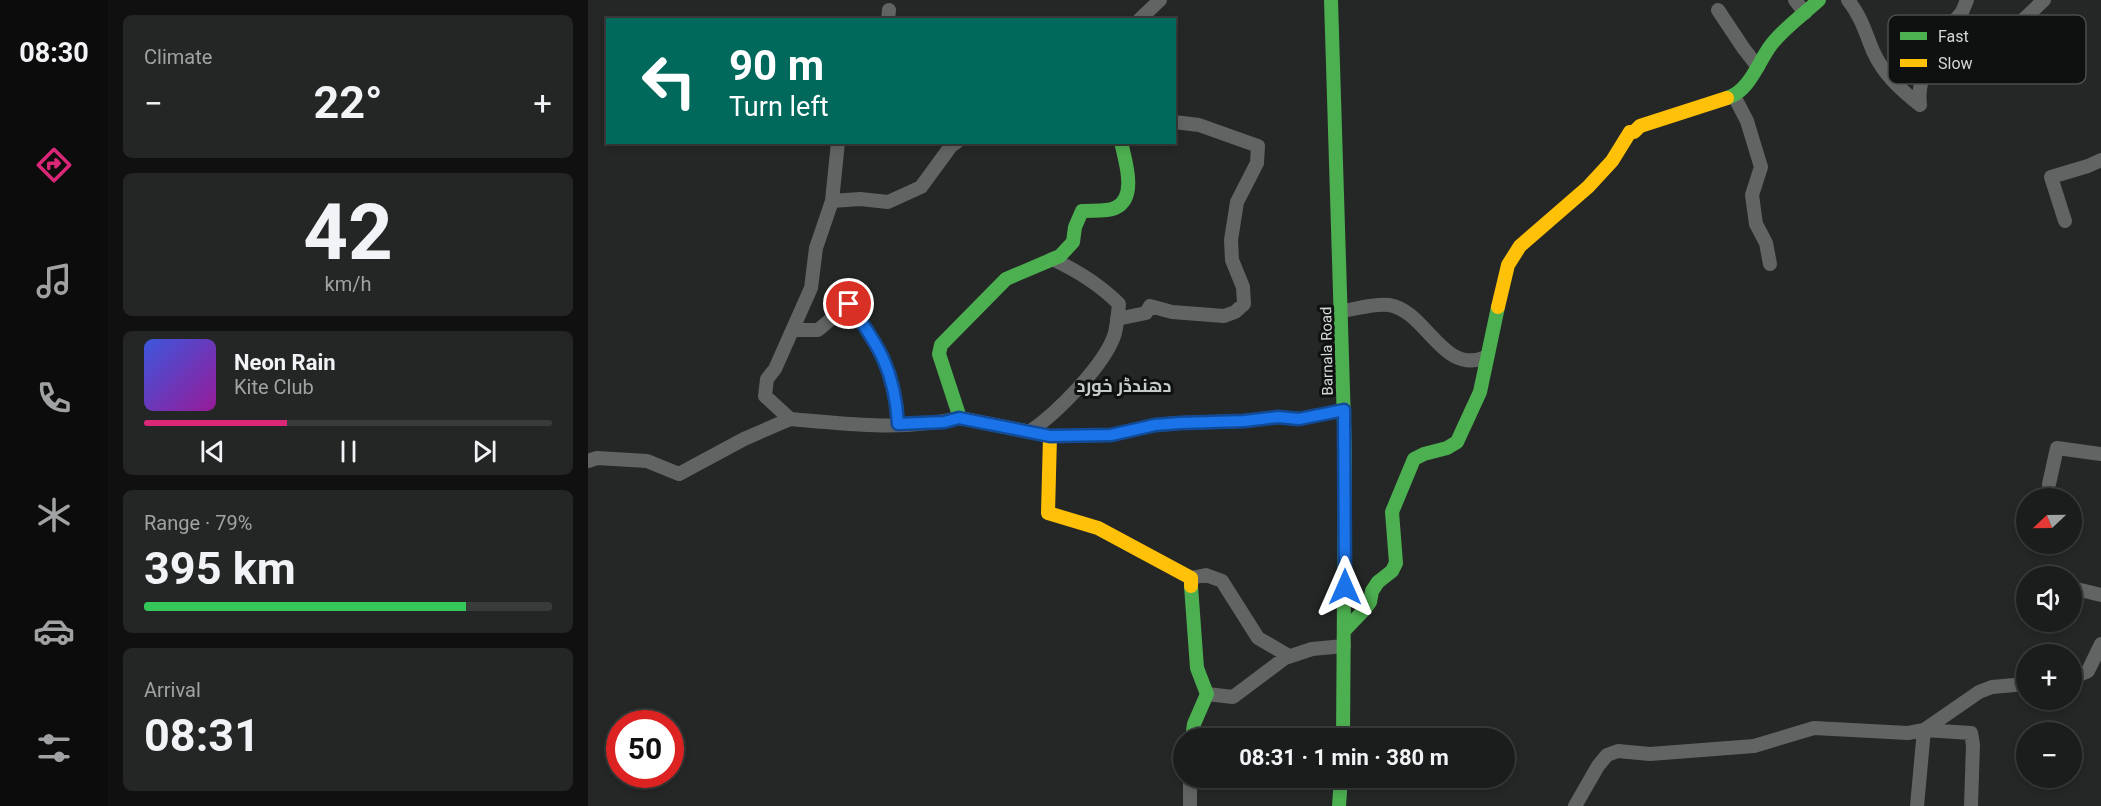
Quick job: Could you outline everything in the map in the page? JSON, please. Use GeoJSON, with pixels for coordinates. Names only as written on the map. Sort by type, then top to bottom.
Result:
{"type":"FeatureCollection","features":[{"type":"Feature","properties":{"kind":"street"},"geometry":{"type":"LineString","coordinates":[[1141,18],[1160,0]]}},
{"type":"Feature","properties":{"kind":"street","name":"Barnala Road"},"geometry":{"type":"LineString","coordinates":[[1331,0],[1344,410],[1343,728]]}},
{"type":"Feature","properties":{"kind":"street"},"geometry":{"type":"LineString","coordinates":[[1795,0],[1805,13]]}},
{"type":"Feature","properties":{"kind":"street"},"geometry":{"type":"LineString","coordinates":[[1345,630],[1365,609],[1378,582],[1392,571],[1396,563],[1392,512],[1414,459],[1420,454],[1452,447],[1457,442],[1480,392],[1508,266],[1520,246],[1588,187],[1612,161],[1630,132],[1634,132],[1640,126],[1734,96],[1745,86],[1772,45],[1819,0]]}},
{"type":"Feature","properties":{"kind":"street"},"geometry":{"type":"LineString","coordinates":[[1848,0],[1859,14],[1874,52],[1888,75]]}},
{"type":"Feature","properties":{"kind":"street"},"geometry":{"type":"LineString","coordinates":[[1959,15],[1967,0]]}},
{"type":"Feature","properties":{"kind":"street"},"geometry":{"type":"LineString","coordinates":[[2028,15],[2044,0]]}},
{"type":"Feature","properties":{"kind":"street"},"geometry":{"type":"LineString","coordinates":[[1718,10],[1743,50],[1758,67]]}},
{"type":"Feature","properties":{"kind":"street"},"geometry":{"type":"LineString","coordinates":[[1896,84],[1920,105],[1918,90],[1920,84]]}},
{"type":"Feature","properties":{"kind":"street"},"geometry":{"type":"LineString","coordinates":[[1734,96],[1747,121],[1761,167],[1752,195],[1756,224],[1766,243],[1770,264]]}},
{"type":"Feature","properties":{"kind":"street"},"geometry":{"type":"LineString","coordinates":[[1117,319],[1146,313],[1150,306],[1173,312],[1224,316],[1235,312],[1244,304],[1243,287],[1232,260],[1231,240],[1236,202],[1257,164],[1258,146],[1199,125],[1176,122]]}},
{"type":"Feature","properties":{"kind":"street"},"geometry":{"type":"LineString","coordinates":[[790,419],[765,396],[767,379],[775,369],[811,288],[816,248],[832,201],[838,144]]}},
{"type":"Feature","properties":{"kind":"street"},"geometry":{"type":"LineString","coordinates":[[832,201],[860,199],[888,202],[921,187],[954,144]]}},
{"type":"Feature","properties":{"kind":"street"},"geometry":{"type":"LineString","coordinates":[[959,418],[939,354],[941,345],[1006,279],[1060,256],[1073,242],[1075,227],[1082,211],[1116,207],[1125,200],[1128,189],[1121,144]]}},
{"type":"Feature","properties":{"kind":"street"},"geometry":{"type":"LineString","coordinates":[[2065,221],[2051,177],[2101,160]]}},
{"type":"Feature","properties":{"kind":"street"},"geometry":{"type":"LineString","coordinates":[[1029,432],[1044,422],[1062,404],[1098,363],[1111,341],[1119,304],[1107,291],[1085,274],[1052,259]]}},
{"type":"Feature","properties":{"kind":"street"},"geometry":{"type":"LineString","coordinates":[[793,330],[818,330],[849,304],[884,357],[896,400],[898,424]]}},
{"type":"Feature","properties":{"kind":"street"},"geometry":{"type":"LineString","coordinates":[[1342,311],[1390,305],[1406,312],[1446,351],[1465,361],[1486,357]]}},
{"type":"Feature","properties":{"kind":"street"},"geometry":{"type":"LineString","coordinates":[[588,461],[597,458],[647,461],[679,474],[744,439],[790,419],[862,426],[944,422],[959,418],[1050,436],[1111,435],[1155,425],[1180,423],[1244,421],[1278,417],[1299,419],[1344,410]]}},
{"type":"Feature","properties":{"kind":"street"},"geometry":{"type":"LineString","coordinates":[[1050,436],[1048,513],[1098,528],[1191,578],[1206,575],[1222,581],[1258,638],[1289,656]]}},
{"type":"Feature","properties":{"kind":"street"},"geometry":{"type":"LineString","coordinates":[[2049,484],[2057,448],[2101,454]]}},
{"type":"Feature","properties":{"kind":"street"},"geometry":{"type":"LineString","coordinates":[[1191,578],[1197,668],[1206,694],[1193,728]]}},
{"type":"Feature","properties":{"kind":"street"},"geometry":{"type":"LineString","coordinates":[[2082,590],[2101,595]]}},
{"type":"Feature","properties":{"kind":"street"},"geometry":{"type":"LineString","coordinates":[[2082,674],[2088,671],[2101,644]]}},
{"type":"Feature","properties":{"kind":"street"},"geometry":{"type":"LineString","coordinates":[[1206,694],[1233,697],[1289,656],[1312,649],[1344,646]]}},
{"type":"Feature","properties":{"kind":"street"},"geometry":{"type":"LineString","coordinates":[[1924,730],[1979,692],[1992,687],[2016,685]]}},
{"type":"Feature","properties":{"kind":"street"},"geometry":{"type":"LineString","coordinates":[[1575,806],[1598,766],[1607,755],[1618,751],[1650,754],[1754,746],[1814,728],[1908,734],[1924,730],[1971,733],[1973,745],[1971,806]]}},
{"type":"Feature","properties":{"kind":"street"},"geometry":{"type":"LineString","coordinates":[[1917,806],[1924,730]]}},
{"type":"Feature","properties":{"kind":"street"},"geometry":{"type":"LineString","coordinates":[[1190,788],[1190,806]]}},
{"type":"Feature","properties":{"kind":"street"},"geometry":{"type":"LineString","coordinates":[[1339,806],[1340,788]]}},
{"type":"Feature","properties":{"kind":"traffic: fast"},"geometry":{"type":"LineString","coordinates":[[1331,0],[1345,455],[1343,728]]}},
{"type":"Feature","properties":{"kind":"traffic: fast"},"geometry":{"type":"LineString","coordinates":[[1727,98],[1748,83],[1776,39],[1819,0]]}},
{"type":"Feature","properties":{"kind":"traffic: fast"},"geometry":{"type":"LineString","coordinates":[[960,418],[939,354],[941,345],[1006,279],[1060,256],[1073,242],[1075,227],[1082,211],[1111,209],[1122,203],[1126,196],[1128,178],[1121,144]]}},
{"type":"Feature","properties":{"kind":"traffic: fast"},"geometry":{"type":"LineString","coordinates":[[1345,630],[1365,609],[1378,582],[1392,571],[1396,563],[1392,512],[1414,459],[1447,448],[1457,442],[1480,392],[1498,307]]}},
{"type":"Feature","properties":{"kind":"traffic: fast"},"geometry":{"type":"LineString","coordinates":[[1191,586],[1197,668],[1207,694],[1193,728]]}},
{"type":"Feature","properties":{"kind":"traffic: fast"},"geometry":{"type":"LineString","coordinates":[[1339,806],[1340,788]]}},
{"type":"Feature","properties":{"kind":"traffic: slow"},"geometry":{"type":"LineString","coordinates":[[1498,307],[1508,265],[1520,246],[1588,187],[1612,161],[1630,132],[1634,132],[1640,126],[1727,98]]}},
{"type":"Feature","properties":{"kind":"traffic: slow"},"geometry":{"type":"LineString","coordinates":[[960,418],[1050,436],[1048,513],[1098,528],[1191,578],[1191,586]]}},
{"type":"Feature","properties":{"kind":"district","name":"دھندڈر خورد"},"geometry":{"type":"Point","coordinates":[1124,385]}},
{"type":"Feature","properties":{"kind":"route"},"geometry":{"type":"LineString","coordinates":[[849,304],[884,357],[896,400],[898,424],[944,422],[959,418],[1050,436],[1111,435],[1155,425],[1278,417],[1299,419],[1344,410],[1345,587]]}}]}
